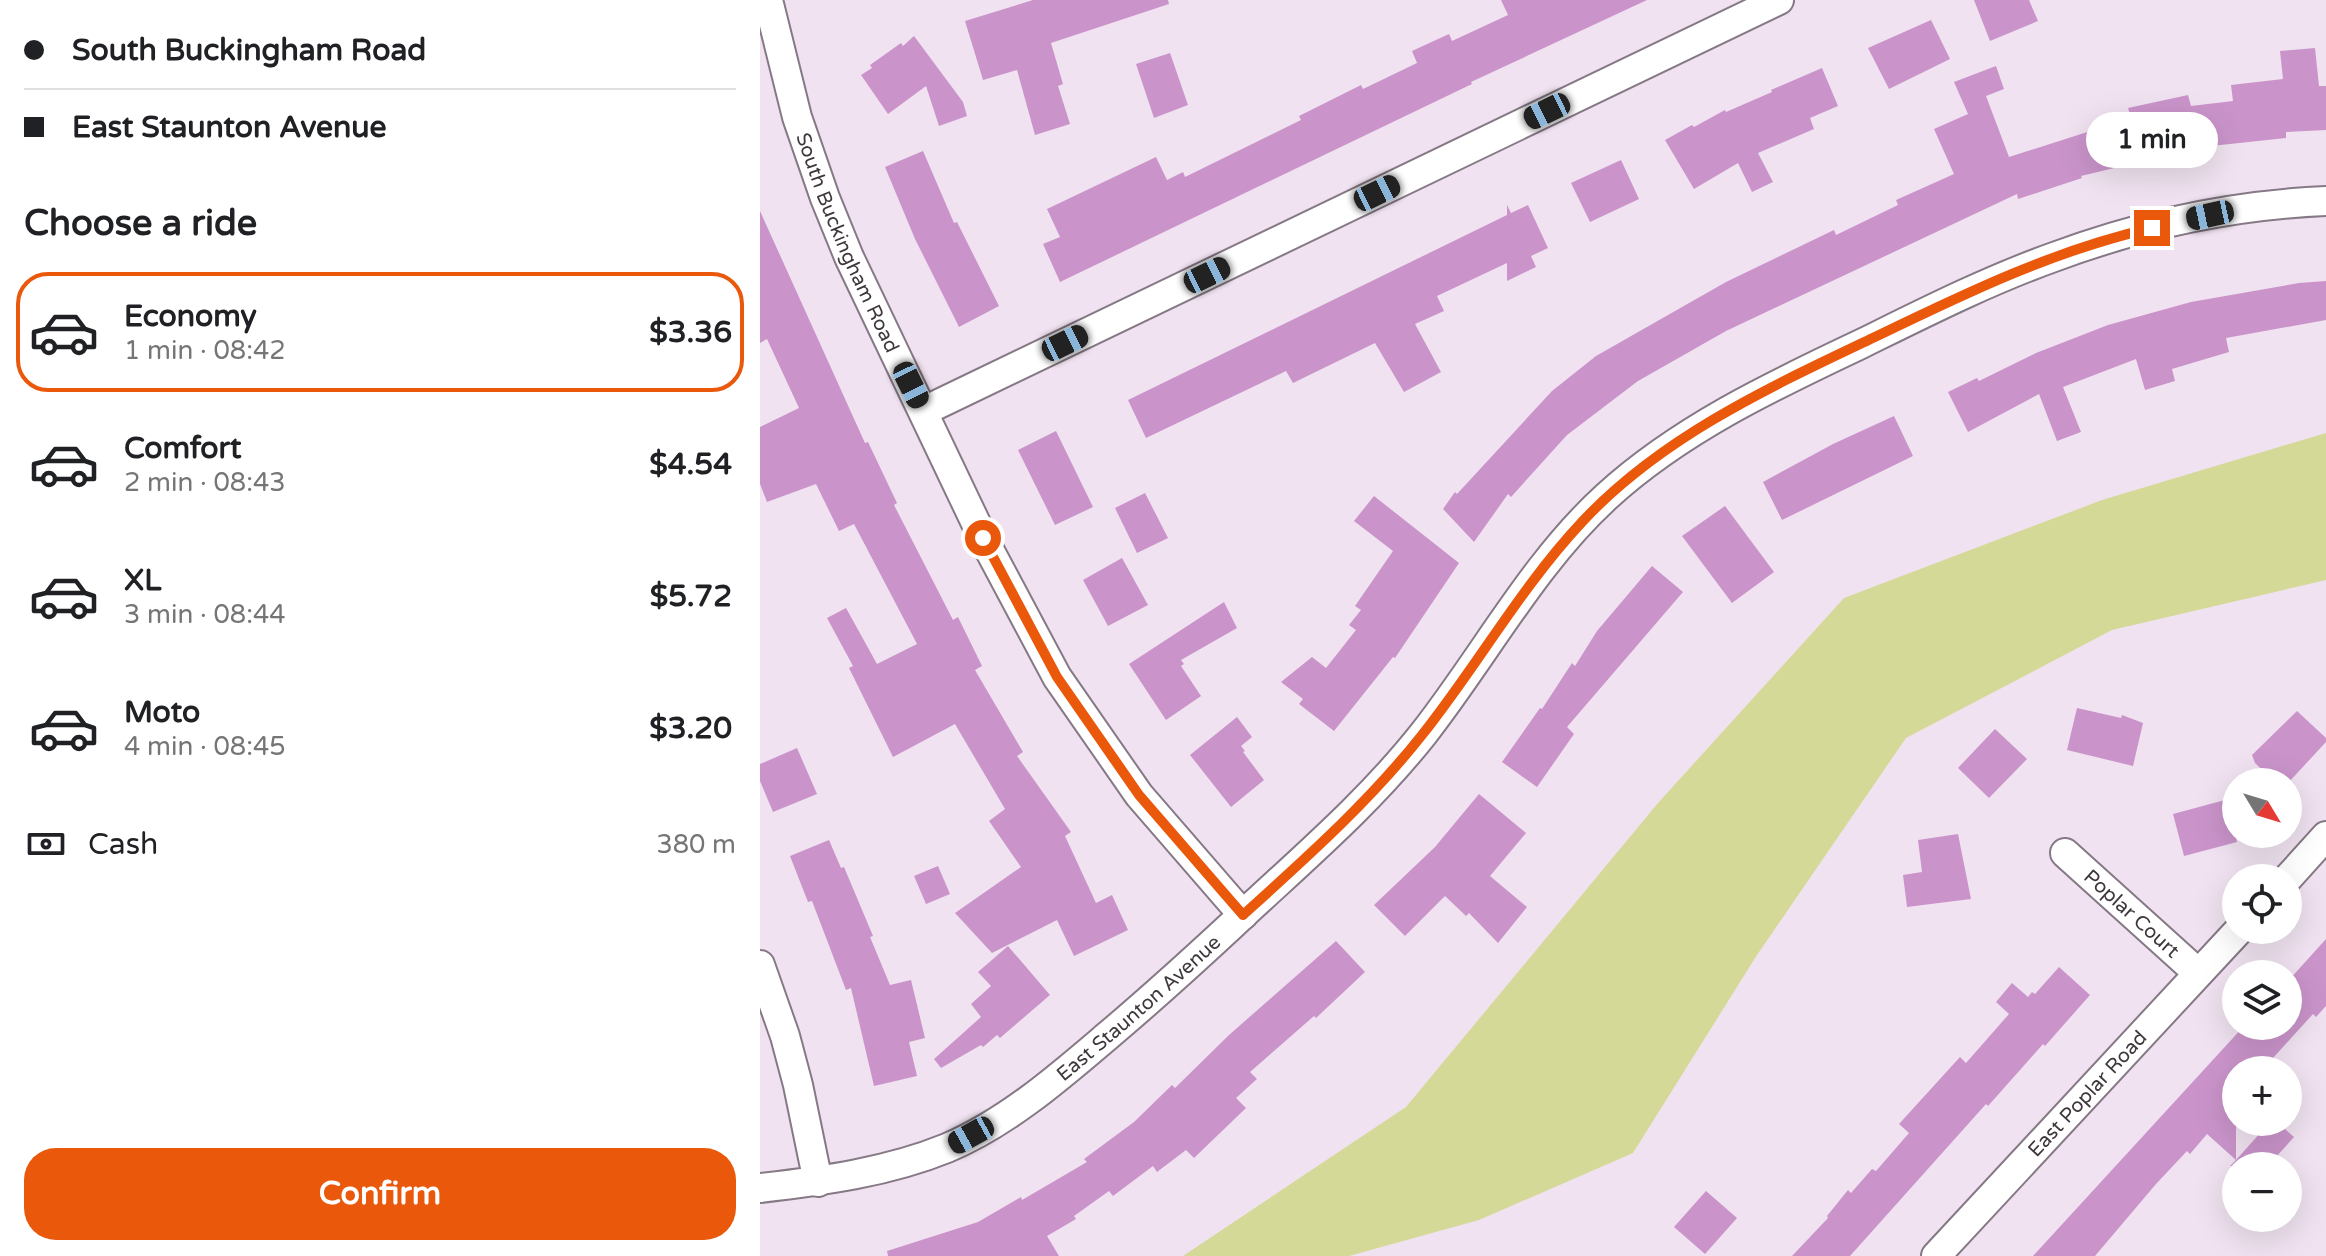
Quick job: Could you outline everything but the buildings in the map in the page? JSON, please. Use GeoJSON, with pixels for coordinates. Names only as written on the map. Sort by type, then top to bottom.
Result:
{"type":"FeatureCollection","features":[{"type":"Feature","properties":{"kind":"street","name":"South Buckingham Road"},"geometry":{"type":"LineString","coordinates":[[768,0],[797,117],[825,198],[849,257],[983,538],[1057,677],[1139,795],[1243,915]]}},
{"type":"Feature","properties":{"kind":"street"},"geometry":{"type":"LineString","coordinates":[[924,411],[1779,0]]}},
{"type":"Feature","properties":{"kind":"street","name":"East Staunton Avenue"},"geometry":{"type":"LineString","coordinates":[[760,1188],[818,1182],[906,1162],[950,1147],[992,1124],[1065,1073],[1341,826],[1384,781],[1461,685],[1531,584],[1579,524],[1641,467],[1681,438],[1797,374],[1978,288],[2054,257],[2123,234],[2210,215],[2326,201]]}},
{"type":"Feature","properties":{"kind":"street"},"geometry":{"type":"LineString","coordinates":[[2301,864],[2326,836]]}},
{"type":"Feature","properties":{"kind":"street","name":"Poplar Court"},"geometry":{"type":"LineString","coordinates":[[2065,853],[2198,973]]}},
{"type":"Feature","properties":{"kind":"street","name":"East Poplar Road"},"geometry":{"type":"LineString","coordinates":[[1936,1256],[2226,944]]}},
{"type":"Feature","properties":{"kind":"street"},"geometry":{"type":"LineString","coordinates":[[760,965],[785,1036],[818,1182]]}},
{"type":"Feature","properties":{"kind":"green space"},"geometry":{"type":"Polygon","coordinates":[[[2326,433],[2326,580],[2112,630],[1906,738],[1757,955],[1633,1153],[1479,1220],[1349,1256],[1183,1256],[1406,1107],[1658,803],[1844,598],[2102,500],[2326,433]]]}},
{"type":"Feature","properties":{"kind":"route"},"geometry":{"type":"LineString","coordinates":[[983,538],[1057,677],[1139,795],[1243,915],[1341,826],[1384,781],[1461,685],[1531,584],[1579,524],[1641,467],[1681,438],[1797,374],[1978,288],[2054,257],[2123,234],[2152,228]]}}]}
